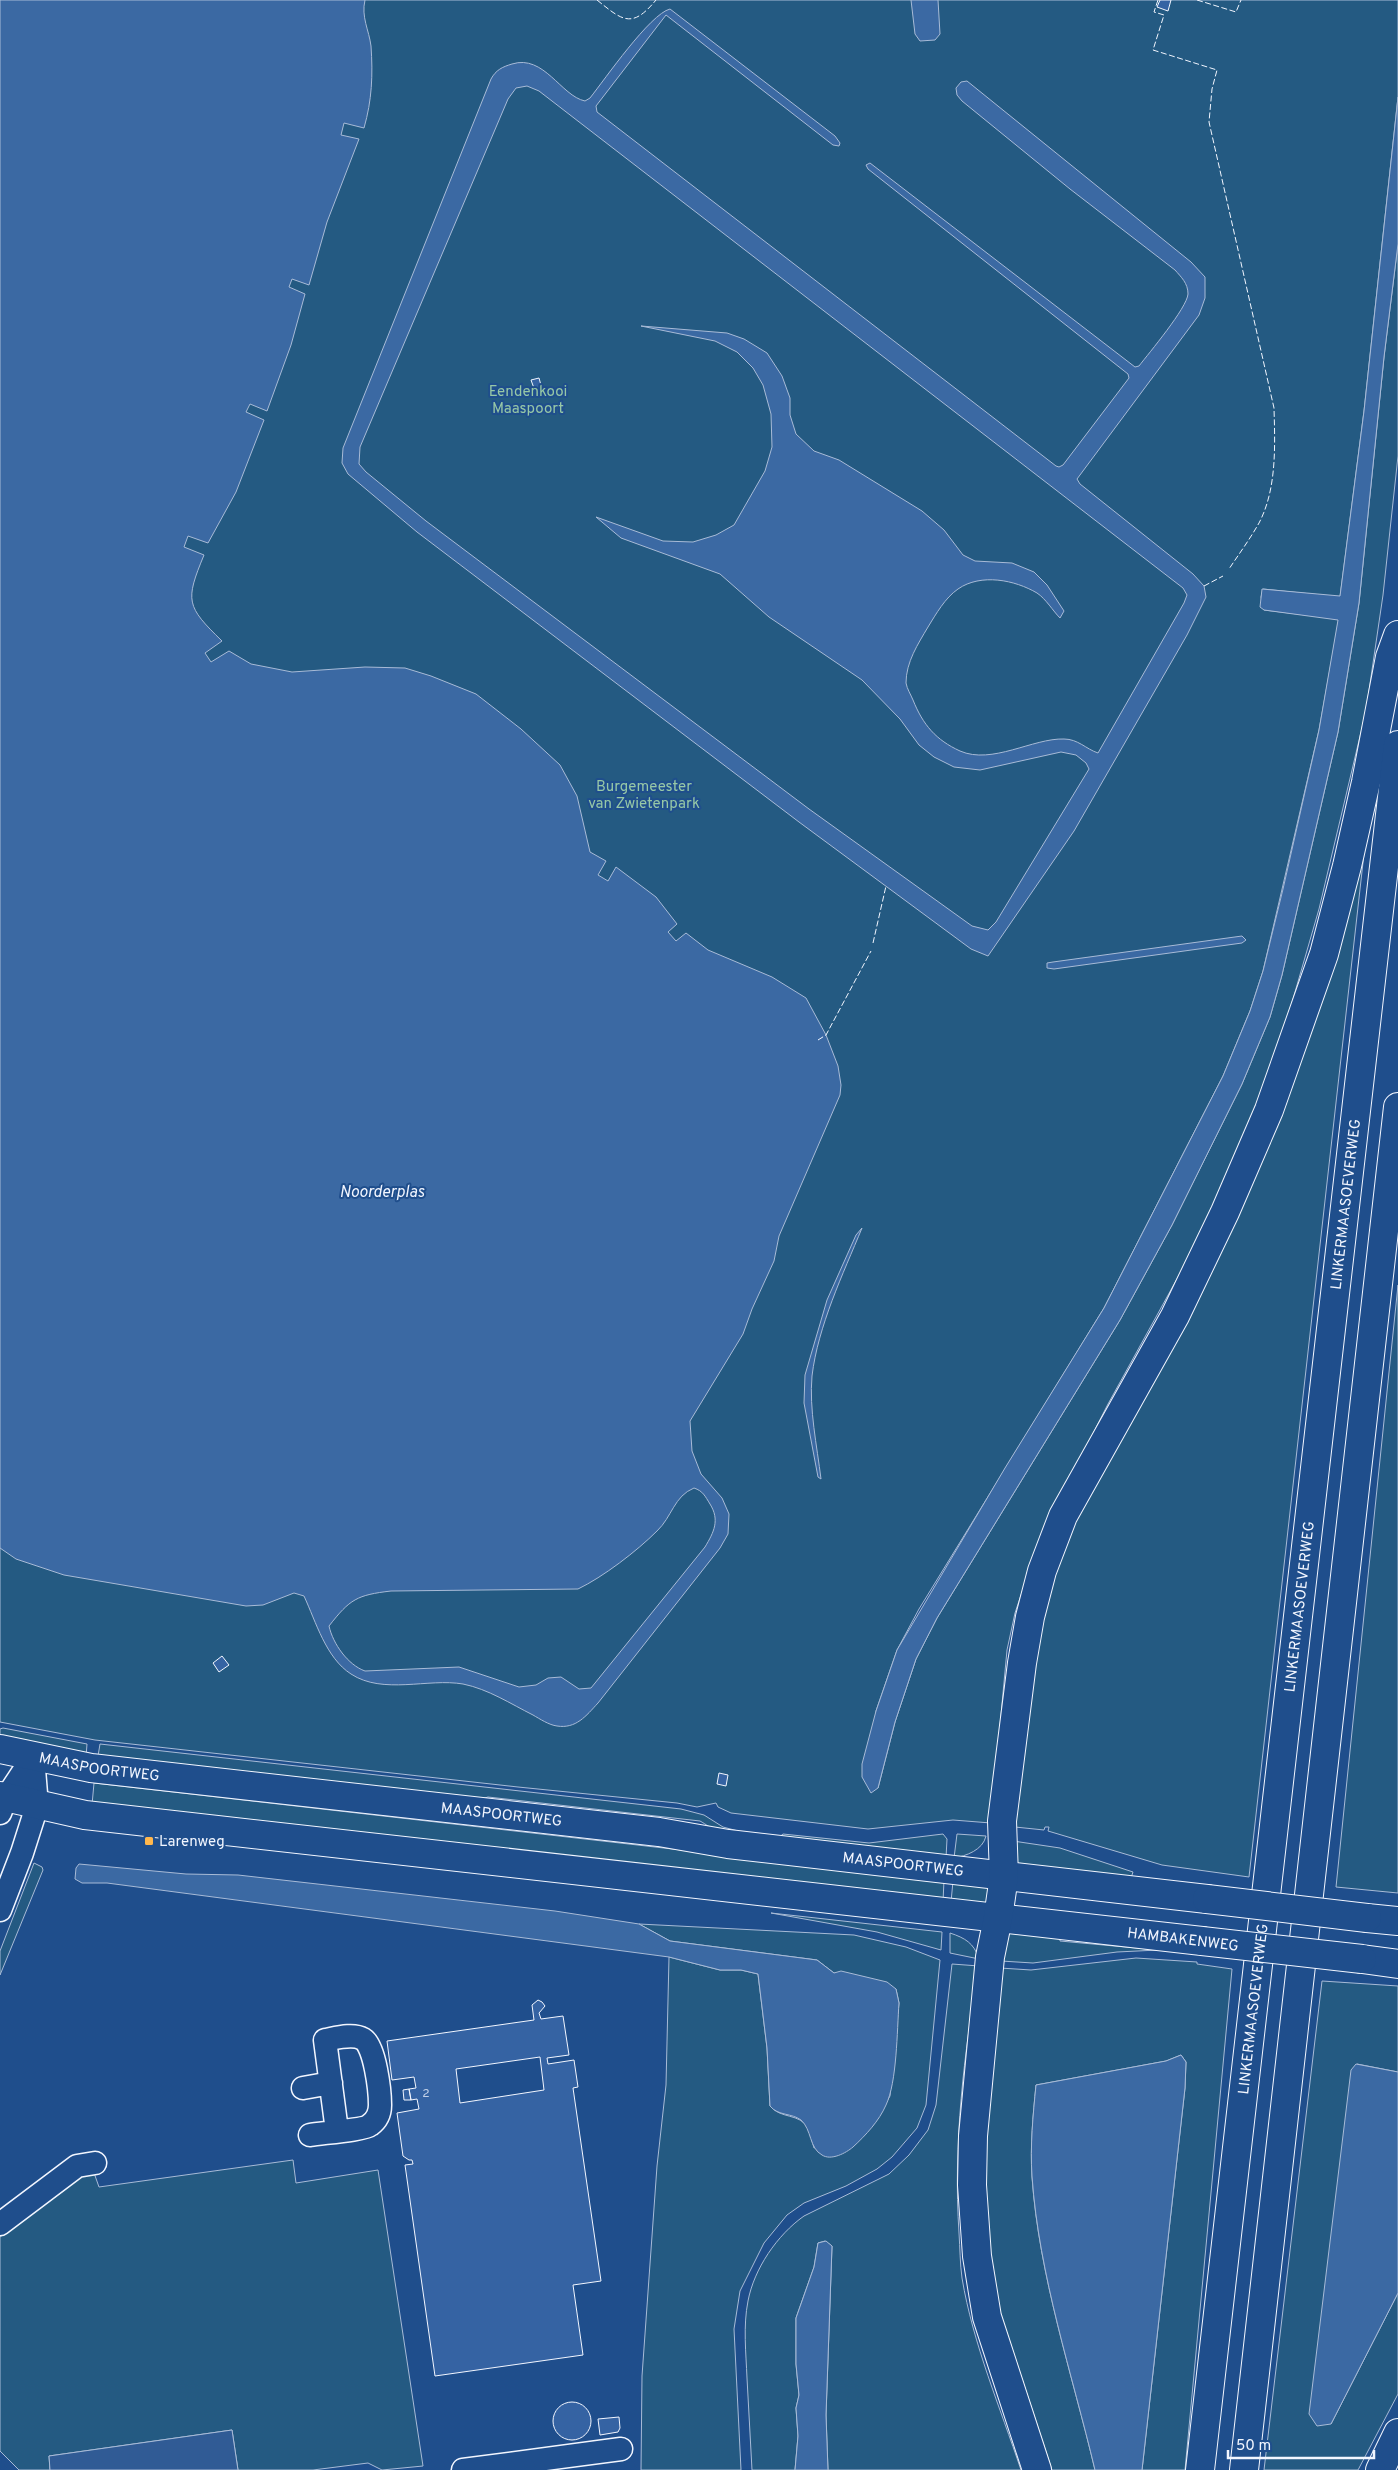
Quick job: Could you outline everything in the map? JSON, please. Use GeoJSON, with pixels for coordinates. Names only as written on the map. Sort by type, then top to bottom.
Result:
{"type":"FeatureCollection","features":[{"type":"Feature","properties":{"kind":"main road"},"geometry":{"type":"LineString","coordinates":[[1037,2470],[988,2317],[973,2224],[973,2136],[990,1957],[1004,1876],[1002,1821],[1026,1640],[1042,1571],[1062,1516],[1175,1316],[1204,1259],[1245,1169],[1273,1100],[1324,954],[1366,782],[1390,657],[1398,635]]}},
{"type":"Feature","properties":{"kind":"main road","name":"LINKERMAASOEVERWEG"},"geometry":{"type":"LineString","coordinates":[[1200,2470],[1398,745]]}},
{"type":"Feature","properties":{"kind":"main road"},"geometry":{"type":"LineString","coordinates":[[1244,2470],[1398,1107]]}},
{"type":"Feature","properties":{"kind":"main road","name":"MAASPOORTWEG"},"geometry":{"type":"LineString","coordinates":[[0,1749],[91,1768],[659,1832],[728,1844],[1004,1876]]}},
{"type":"Feature","properties":{"kind":"main road"},"geometry":{"type":"LineString","coordinates":[[2,1802],[95,1816],[998,1918]]}},
{"type":"Feature","properties":{"kind":"main road"},"geometry":{"type":"LineString","coordinates":[[1004,1876],[1398,1921]]}},
{"type":"Feature","properties":{"kind":"main road","name":"HAMBAKENWEG"},"geometry":{"type":"LineString","coordinates":[[998,1918],[1398,1964]]}},
{"type":"Feature","properties":{"kind":"main road"},"geometry":{"type":"LineString","coordinates":[[1380,2470],[1398,2433]]}},
{"type":"Feature","properties":{"kind":"street"},"geometry":{"type":"LineString","coordinates":[[2,1802],[33,1757]]}},
{"type":"Feature","properties":{"kind":"street"},"geometry":{"type":"LineString","coordinates":[[0,1910],[22,1853],[37,1806],[33,1757]]}},
{"type":"Feature","properties":{"kind":"street"},"geometry":{"type":"LineString","coordinates":[[310,2134],[337,2131],[368,2127],[377,2118],[380,2106],[373,2057],[369,2045],[362,2039],[352,2036],[325,2040],[337,2131]]}},
{"type":"Feature","properties":{"kind":"street"},"geometry":{"type":"LineString","coordinates":[[303,2088],[331,2083]]}},
{"type":"Feature","properties":{"kind":"street"},"geometry":{"type":"LineString","coordinates":[[0,2224],[77,2166],[95,2163]]}},
{"type":"Feature","properties":{"kind":"street"},"geometry":{"type":"LineString","coordinates":[[463,2470],[621,2449]]}},
{"type":"Feature","properties":{"kind":"green space","name":"Burgemeester van Zwietenpark"},"geometry":{"type":"Polygon","coordinates":[[[0,0],[1398,0],[1398,97],[1364,411],[1340,597],[1263,589],[1261,597],[1264,610],[1339,619],[1319,730],[1263,971],[1250,1011],[1223,1076],[1104,1308],[919,1609],[897,1650],[876,1711],[878,1788],[895,1722],[916,1659],[937,1618],[1120,1320],[1172,1225],[1242,1084],[1270,1017],[1282,975],[1338,732],[1359,603],[1384,357],[1398,244],[1398,456],[1383,595],[1366,711],[1319,909],[1280,1044],[1247,1138],[1210,1219],[1108,1404],[1052,1514],[1036,1550],[1015,1613],[1007,1650],[991,1823],[953,1820],[868,1829],[731,1813],[718,1807],[716,1803],[697,1807],[677,1803],[95,1740],[0,1722],[0,0]]]}},
{"type":"Feature","properties":{"kind":"green space"},"geometry":{"type":"Polygon","coordinates":[[[1368,818],[1249,1877],[1162,1865],[1048,1831],[1049,1827],[1045,1827],[1044,1830],[1015,1827],[1031,1681],[1047,1598],[1069,1531],[1182,1316],[1368,818]]]}},
{"type":"Feature","properties":{"kind":"green space"},"geometry":{"type":"Polygon","coordinates":[[[1398,1285],[1398,1893],[1336,1887],[1398,1285]]]}},
{"type":"Feature","properties":{"kind":"green space"},"geometry":{"type":"Polygon","coordinates":[[[0,1729],[87,1744],[86,1757],[0,1743],[0,1729]]]}},
{"type":"Feature","properties":{"kind":"green space"},"geometry":{"type":"Polygon","coordinates":[[[100,1744],[681,1809],[704,1815],[723,1827],[738,1831],[728,1834],[723,1833],[700,1821],[488,1797],[465,1804],[97,1762],[100,1744]]]}},
{"type":"Feature","properties":{"kind":"green space"},"geometry":{"type":"Polygon","coordinates":[[[94,1783],[944,1880],[943,1902],[92,1805],[94,1783]]]}},
{"type":"Feature","properties":{"kind":"green space"},"geometry":{"type":"Polygon","coordinates":[[[783,1834],[869,1843],[943,1834],[947,1839],[946,1858],[777,1839],[783,1834]]]}},
{"type":"Feature","properties":{"kind":"green space"},"geometry":{"type":"Polygon","coordinates":[[[957,1834],[986,1836],[978,1849],[964,1856],[954,1858],[957,1834]]]}},
{"type":"Feature","properties":{"kind":"green space"},"geometry":{"type":"Polygon","coordinates":[[[1013,1841],[1060,1848],[1133,1872],[1130,1881],[1015,1867],[1013,1841]]]}},
{"type":"Feature","properties":{"kind":"green space"},"geometry":{"type":"Polygon","coordinates":[[[34,1863],[42,1867],[43,1870],[0,1975],[0,1951],[34,1863]]]}},
{"type":"Feature","properties":{"kind":"green space"},"geometry":{"type":"Polygon","coordinates":[[[953,1881],[992,1885],[992,1905],[951,1902],[953,1881]]]}},
{"type":"Feature","properties":{"kind":"green space"},"geometry":{"type":"Polygon","coordinates":[[[771,1913],[942,1932],[941,1950],[877,1932],[771,1913]]]}},
{"type":"Feature","properties":{"kind":"green space"},"geometry":{"type":"Polygon","coordinates":[[[639,1924],[854,1935],[906,1947],[940,1960],[926,2105],[917,2128],[892,2157],[877,2169],[846,2186],[804,2203],[787,2215],[764,2243],[740,2291],[734,2329],[741,2470],[641,2470],[642,2376],[657,2166],[666,2085],[669,1957],[720,1970],[741,1970],[758,1974],[767,2048],[770,2106],[779,2113],[804,2123],[809,2130],[814,2148],[872,2127],[890,2096],[899,2003],[896,1989],[834,1973],[817,1960],[670,1941],[639,1924]]]}},
{"type":"Feature","properties":{"kind":"green space"},"geometry":{"type":"Polygon","coordinates":[[[1010,1931],[1060,1937],[1060,1941],[1158,1950],[1117,1952],[1033,1963],[1001,1961],[1004,1938],[1010,1931]]]}},
{"type":"Feature","properties":{"kind":"green space"},"geometry":{"type":"Polygon","coordinates":[[[950,1933],[972,1945],[979,1959],[950,1953],[950,1933]]]}},
{"type":"Feature","properties":{"kind":"green space"},"geometry":{"type":"Polygon","coordinates":[[[1136,1958],[1197,1962],[1197,1964],[1232,1969],[1185,2470],[1142,2470],[1185,2088],[1186,2062],[1181,2055],[1166,2061],[1036,2085],[1031,2154],[1036,2214],[1049,2288],[1095,2470],[1052,2470],[1001,2315],[991,2272],[982,2147],[1000,1968],[1031,1970],[1136,1958]]]}},
{"type":"Feature","properties":{"kind":"green space"},"geometry":{"type":"Polygon","coordinates":[[[952,1964],[979,1966],[964,2065],[957,2166],[962,2278],[980,2351],[1021,2470],[828,2470],[826,2415],[832,2246],[825,2241],[818,2243],[814,2267],[796,2318],[796,2364],[799,2395],[796,2408],[798,2436],[795,2470],[752,2470],[745,2330],[746,2310],[755,2277],[776,2243],[794,2224],[804,2216],[889,2174],[909,2155],[928,2130],[936,2105],[952,1964]]]}},
{"type":"Feature","properties":{"kind":"green space"},"geometry":{"type":"Polygon","coordinates":[[[1322,1981],[1398,1986],[1398,2072],[1357,2064],[1331,2424],[1398,2293],[1398,2394],[1358,2470],[1264,2470],[1322,1981]]]}},
{"type":"Feature","properties":{"kind":"green space"},"geometry":{"type":"Polygon","coordinates":[[[293,2160],[296,2183],[378,2170],[423,2466],[382,2470],[368,2463],[313,2470],[238,2470],[232,2430],[49,2456],[50,2470],[19,2470],[0,2451],[0,2237],[62,2192],[78,2178],[93,2170],[99,2187],[293,2160]]]}},
{"type":"Feature","properties":{"kind":"shaded area"},"geometry":{"type":"Polygon","coordinates":[[[232,2430],[238,2470],[50,2470],[49,2456],[232,2430]]]}},
{"type":"Feature","properties":{"kind":"water","name":"Noorderplas"},"geometry":{"type":"Polygon","coordinates":[[[0,0],[365,0],[364,12],[371,46],[372,67],[370,97],[364,128],[344,123],[341,135],[359,139],[327,222],[309,285],[292,279],[289,287],[305,294],[291,345],[267,411],[250,404],[246,412],[264,420],[236,492],[208,543],[188,536],[184,547],[204,555],[194,583],[192,602],[195,611],[201,619],[222,641],[205,653],[211,662],[229,651],[251,664],[292,672],[365,667],[405,668],[476,694],[521,729],[560,765],[577,796],[590,852],[606,861],[598,875],[608,881],[616,867],[656,897],[677,924],[668,932],[676,941],[686,933],[708,950],[772,977],[806,998],[826,1035],[838,1066],[841,1085],[840,1095],[779,1236],[774,1261],[743,1334],[690,1421],[692,1451],[701,1474],[722,1498],[729,1514],[728,1534],[720,1548],[598,1703],[585,1717],[570,1726],[557,1726],[545,1722],[490,1693],[472,1686],[449,1683],[377,1684],[351,1674],[342,1667],[328,1649],[304,1596],[294,1593],[263,1605],[246,1606],[64,1575],[16,1559],[0,1548],[0,0]],[[694,1488],[687,1492],[677,1501],[662,1525],[640,1547],[609,1571],[578,1589],[391,1591],[370,1594],[355,1600],[343,1610],[329,1626],[331,1633],[347,1659],[365,1671],[459,1667],[519,1687],[536,1685],[548,1678],[561,1677],[579,1689],[591,1688],[708,1542],[715,1526],[715,1515],[705,1496],[694,1488]]]}},
{"type":"Feature","properties":{"kind":"water"},"geometry":{"type":"Polygon","coordinates":[[[911,0],[938,0],[940,34],[935,40],[920,41],[915,34],[911,0]]]}},
{"type":"Feature","properties":{"kind":"water"},"geometry":{"type":"Polygon","coordinates":[[[670,9],[835,136],[840,143],[839,146],[833,145],[666,15],[596,106],[597,112],[1056,466],[1063,465],[1129,378],[1128,374],[868,169],[866,165],[870,163],[1135,367],[1139,366],[1175,320],[1186,301],[1188,290],[1184,280],[1175,270],[1070,189],[962,101],[957,95],[956,88],[961,82],[967,81],[1191,262],[1205,277],[1205,298],[1199,315],[1077,479],[1080,484],[1193,574],[1204,586],[1206,597],[1187,635],[1074,831],[988,956],[971,949],[799,822],[417,532],[348,474],[342,463],[343,448],[495,73],[505,66],[512,64],[534,65],[552,77],[576,98],[585,101],[590,98],[640,34],[661,13],[670,9]],[[527,86],[516,88],[508,99],[360,447],[359,464],[366,472],[426,521],[809,809],[972,926],[988,930],[996,922],[1089,769],[1086,763],[1076,755],[1061,752],[980,770],[954,767],[934,757],[919,745],[900,719],[862,680],[769,617],[720,574],[621,538],[596,517],[663,541],[693,542],[716,535],[734,525],[765,471],[772,447],[771,414],[763,385],[753,368],[737,352],[715,341],[641,326],[727,333],[744,339],[767,353],[782,376],[790,398],[790,415],[796,434],[814,451],[839,460],[922,511],[944,530],[963,555],[975,561],[1012,563],[1034,572],[1047,585],[1064,611],[1060,618],[1037,593],[1028,588],[998,580],[977,581],[958,589],[949,597],[917,647],[908,668],[906,683],[908,690],[921,717],[931,731],[944,742],[960,751],[985,755],[1039,742],[1069,739],[1098,753],[1187,595],[1183,588],[539,91],[527,86]]]}},
{"type":"Feature","properties":{"kind":"water"},"geometry":{"type":"Polygon","coordinates":[[[1398,97],[1398,244],[1384,357],[1359,603],[1338,732],[1282,975],[1270,1017],[1242,1084],[1172,1225],[1120,1320],[937,1618],[916,1659],[895,1722],[878,1788],[871,1793],[862,1777],[862,1764],[876,1711],[897,1650],[1005,1468],[1104,1308],[1223,1076],[1250,1011],[1263,971],[1319,730],[1338,620],[1264,610],[1260,607],[1262,589],[1340,596],[1364,411],[1398,97]]]}},
{"type":"Feature","properties":{"kind":"water"},"geometry":{"type":"Polygon","coordinates":[[[1242,936],[1246,940],[1242,943],[1054,969],[1047,968],[1047,963],[1053,962],[1242,936]]]}},
{"type":"Feature","properties":{"kind":"water"},"geometry":{"type":"Polygon","coordinates":[[[862,1228],[825,1319],[815,1357],[811,1389],[812,1414],[821,1479],[818,1477],[804,1403],[805,1375],[827,1300],[856,1235],[862,1228]]]}},
{"type":"Feature","properties":{"kind":"water"},"geometry":{"type":"Polygon","coordinates":[[[79,1864],[186,1874],[238,1875],[555,1911],[639,1924],[670,1941],[817,1960],[834,1973],[841,1971],[887,1982],[896,1989],[899,2003],[897,2042],[890,2095],[876,2122],[853,2147],[834,2157],[826,2157],[818,2152],[805,2124],[801,2120],[777,2111],[770,2106],[767,2048],[758,1974],[741,1970],[720,1970],[669,1957],[107,1883],[82,1883],[75,1879],[76,1868],[79,1864]]]}},
{"type":"Feature","properties":{"kind":"water"},"geometry":{"type":"Polygon","coordinates":[[[1181,2055],[1186,2062],[1185,2088],[1142,2470],[1095,2470],[1049,2287],[1036,2213],[1031,2153],[1036,2085],[1166,2061],[1181,2055]]]}},
{"type":"Feature","properties":{"kind":"water"},"geometry":{"type":"Polygon","coordinates":[[[1356,2064],[1398,2072],[1398,2293],[1331,2424],[1317,2426],[1309,2414],[1351,2070],[1356,2064]]]}},
{"type":"Feature","properties":{"kind":"water"},"geometry":{"type":"Polygon","coordinates":[[[826,2241],[832,2246],[826,2415],[828,2470],[795,2470],[798,2436],[796,2408],[799,2395],[796,2364],[796,2318],[814,2267],[818,2243],[826,2241]]]}},
{"type":"Feature","properties":{"kind":"building"},"geometry":{"type":"Polygon","coordinates":[[[1160,0],[1171,0],[1168,11],[1157,7],[1160,0]]]}},
{"type":"Feature","properties":{"kind":"building"},"geometry":{"type":"Polygon","coordinates":[[[539,378],[542,389],[535,391],[531,380],[539,378]]]}},
{"type":"Feature","properties":{"kind":"building"},"geometry":{"type":"Polygon","coordinates":[[[222,1656],[229,1665],[219,1672],[213,1663],[222,1656]]]}},
{"type":"Feature","properties":{"kind":"building"},"geometry":{"type":"Polygon","coordinates":[[[719,1773],[728,1775],[726,1786],[717,1784],[719,1773]]]}},
{"type":"Feature","properties":{"kind":"building"},"geometry":{"type":"Polygon","coordinates":[[[538,2000],[545,2006],[539,2013],[541,2019],[563,2016],[569,2055],[547,2058],[548,2064],[574,2060],[578,2087],[573,2088],[601,2281],[573,2285],[583,2355],[435,2376],[405,2165],[413,2164],[412,2160],[403,2156],[397,2113],[419,2109],[417,2099],[411,2100],[409,2089],[416,2088],[414,2077],[392,2080],[387,2041],[534,2020],[532,2005],[538,2000]],[[540,2057],[456,2069],[460,2103],[544,2090],[540,2057]]]}},
{"type":"Feature","properties":{"kind":"building"},"geometry":{"type":"Polygon","coordinates":[[[409,2089],[411,2100],[404,2100],[403,2090],[409,2089]]]}},
{"type":"Feature","properties":{"kind":"building"},"geometry":{"type":"Polygon","coordinates":[[[572,2402],[586,2407],[591,2421],[586,2435],[572,2440],[558,2435],[553,2421],[558,2407],[572,2402]]]}},
{"type":"Feature","properties":{"kind":"building"},"geometry":{"type":"Polygon","coordinates":[[[619,2417],[620,2428],[618,2432],[600,2435],[598,2419],[619,2417]]]}},
{"type":"Feature","properties":{"kind":"fence"},"geometry":{"type":"LineString","coordinates":[[597,0],[614,13],[627,19],[640,15],[656,0]]}},
{"type":"Feature","properties":{"kind":"fence"},"geometry":{"type":"LineString","coordinates":[[1158,0],[1154,12],[1164,15],[1153,50],[1217,70],[1212,89],[1209,122],[1274,408],[1274,467],[1269,496],[1259,523],[1229,569]]}},
{"type":"Feature","properties":{"kind":"fence"},"geometry":{"type":"LineString","coordinates":[[1197,0],[1236,12],[1241,0]]}},
{"type":"Feature","properties":{"kind":"fence"},"geometry":{"type":"LineString","coordinates":[[1204,586],[1223,576]]}},
{"type":"Feature","properties":{"kind":"fence"},"geometry":{"type":"LineString","coordinates":[[873,943],[886,886]]}},
{"type":"Feature","properties":{"kind":"fence"},"geometry":{"type":"LineString","coordinates":[[818,1040],[826,1035],[871,951]]}},
{"type":"Feature","properties":{"kind":"place","name":"Larenweg"},"geometry":{"type":"Point","coordinates":[149,1841]}},
{"type":"Feature","properties":{"kind":"park label","name":"Eendenkooi Maaspoort"},"geometry":{"type":"Point","coordinates":[528,400]}}]}
